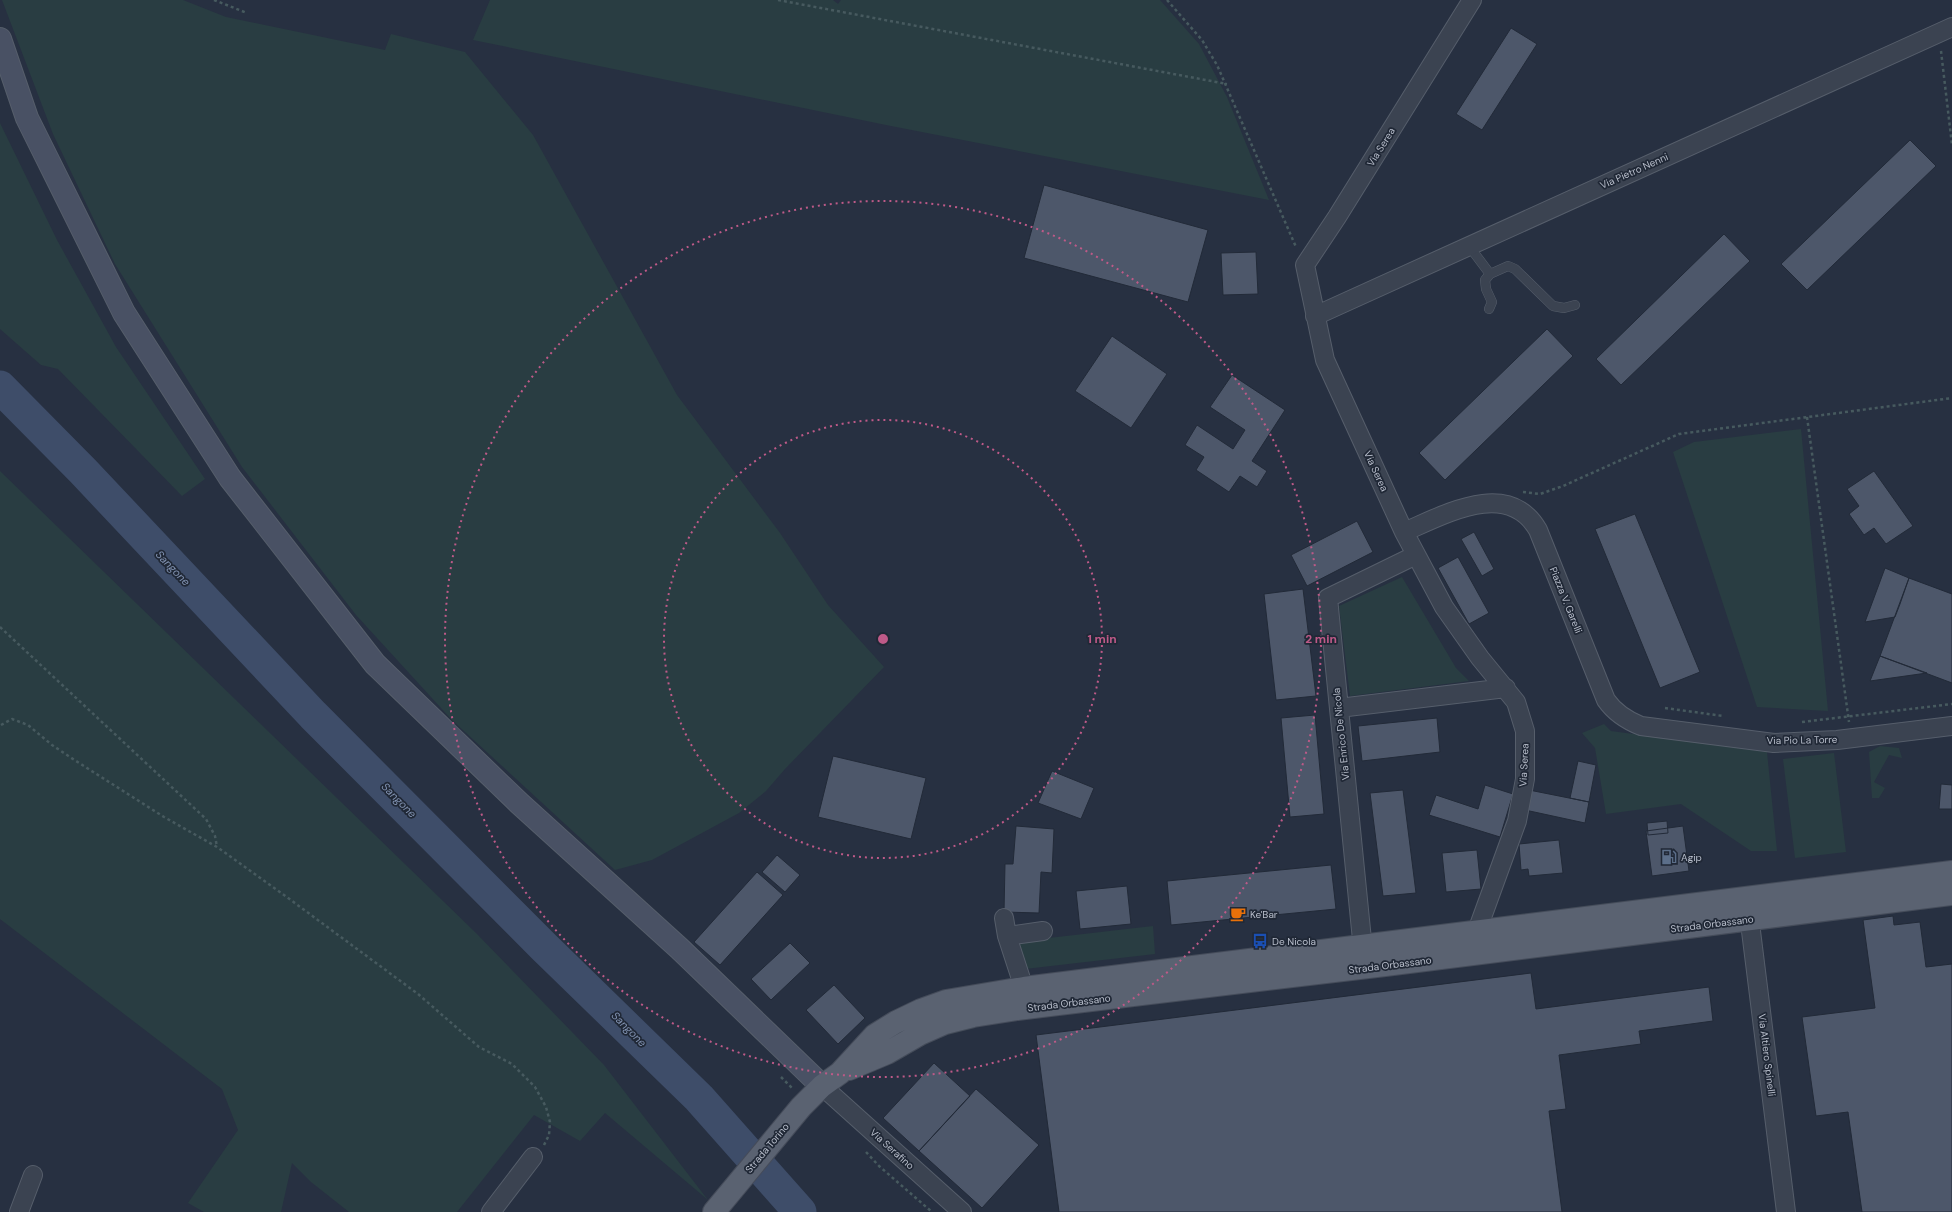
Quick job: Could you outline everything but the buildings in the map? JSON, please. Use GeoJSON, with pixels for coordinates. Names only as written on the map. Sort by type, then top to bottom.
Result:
{"type":"FeatureCollection","features":[{"type":"Feature","properties":{"kind":"main road","name":"Strada Orbassano"},"geometry":{"type":"LineString","coordinates":[[822,1086],[840,1073],[875,1036],[896,1022],[921,1010],[965,997],[1024,988],[1952,872]]}},
{"type":"Feature","properties":{"kind":"main road","name":"Strada Orbassano"},"geometry":{"type":"LineString","coordinates":[[840,1073],[887,1053],[932,1028],[973,1016],[1025,1008],[1365,968],[1952,894]]}},
{"type":"Feature","properties":{"kind":"main road","name":"Strada Torino"},"geometry":{"type":"LineString","coordinates":[[717,1208],[801,1107],[822,1086]]}},
{"type":"Feature","properties":{"kind":"street","name":"Via Serea"},"geometry":{"type":"LineString","coordinates":[[1472,0],[1338,217],[1305,265],[1325,360],[1404,532],[1444,606],[1480,658],[1516,702],[1525,731],[1525,779],[1517,821],[1478,931],[1480,953]]}},
{"type":"Feature","properties":{"kind":"street","name":"Via Pietro Nenni"},"geometry":{"type":"LineString","coordinates":[[1315,316],[1945,30]]}},
{"type":"Feature","properties":{"kind":"street"},"geometry":{"type":"LineString","coordinates":[[0,39],[27,118],[124,313],[230,478],[375,664],[519,803],[680,949],[822,1086]]}},
{"type":"Feature","properties":{"kind":"street","name":"Piazza V. Garelli"},"geometry":{"type":"LineString","coordinates":[[1404,532],[1465,506],[1485,503],[1509,505],[1522,510],[1533,520],[1606,700],[1613,710],[1628,721]]}},
{"type":"Feature","properties":{"kind":"street","name":"Via Enrico De Nicola"},"geometry":{"type":"LineString","coordinates":[[1365,968],[1328,598],[1416,555]]}},
{"type":"Feature","properties":{"kind":"street"},"geometry":{"type":"LineString","coordinates":[[1339,708],[1506,688]]}},
{"type":"Feature","properties":{"kind":"street","name":"Via Pio La Torre"},"geometry":{"type":"LineString","coordinates":[[1628,721],[1641,726],[1774,742],[1852,738],[1952,726]]}},
{"type":"Feature","properties":{"kind":"street","name":"Via Altiero Spinelli"},"geometry":{"type":"LineString","coordinates":[[1747,898],[1786,1212]]}},
{"type":"Feature","properties":{"kind":"street","name":"Strada Orbassano"},"geometry":{"type":"LineString","coordinates":[[1004,918],[1007,936],[1024,988]]}},
{"type":"Feature","properties":{"kind":"street"},"geometry":{"type":"LineString","coordinates":[[1007,936],[1043,931]]}},
{"type":"Feature","properties":{"kind":"street","name":"Via Serafino"},"geometry":{"type":"LineString","coordinates":[[822,1086],[962,1212]]}},
{"type":"Feature","properties":{"kind":"street"},"geometry":{"type":"LineString","coordinates":[[491,1212],[533,1157]]}},
{"type":"Feature","properties":{"kind":"street"},"geometry":{"type":"LineString","coordinates":[[19,1212],[33,1175]]}},
{"type":"Feature","properties":{"kind":"lane"},"geometry":{"type":"LineString","coordinates":[[1469,246],[1490,274]]}},
{"type":"Feature","properties":{"kind":"lane"},"geometry":{"type":"LineString","coordinates":[[1489,309],[1492,302],[1486,290],[1485,280],[1490,274],[1508,266],[1514,269],[1553,306],[1564,308],[1575,305]]}},
{"type":"Feature","properties":{"kind":"path"},"geometry":{"type":"LineString","coordinates":[[214,0],[248,13]]}},
{"type":"Feature","properties":{"kind":"path"},"geometry":{"type":"LineString","coordinates":[[778,0],[1226,84]]}},
{"type":"Feature","properties":{"kind":"path"},"geometry":{"type":"LineString","coordinates":[[1167,0],[1202,40],[1217,65],[1305,265]]}},
{"type":"Feature","properties":{"kind":"path"},"geometry":{"type":"LineString","coordinates":[[1945,30],[1952,145]]}},
{"type":"Feature","properties":{"kind":"path"},"geometry":{"type":"LineString","coordinates":[[1523,492],[1540,494],[1563,486],[1679,434],[1952,398]]}},
{"type":"Feature","properties":{"kind":"path"},"geometry":{"type":"LineString","coordinates":[[1807,417],[1852,738]]}},
{"type":"Feature","properties":{"kind":"path"},"geometry":{"type":"LineString","coordinates":[[0,627],[206,819],[215,836],[217,847]]}},
{"type":"Feature","properties":{"kind":"path"},"geometry":{"type":"LineString","coordinates":[[1795,723],[1952,704]]}},
{"type":"Feature","properties":{"kind":"path"},"geometry":{"type":"LineString","coordinates":[[1665,708],[1727,717]]}},
{"type":"Feature","properties":{"kind":"path"},"geometry":{"type":"LineString","coordinates":[[1,725],[12,719],[28,725],[52,745],[76,761],[164,817],[217,847],[418,994],[479,1047],[512,1064],[535,1087],[546,1108],[550,1128],[549,1135],[545,1144],[533,1157]]}},
{"type":"Feature","properties":{"kind":"green space"},"geometry":{"type":"Polygon","coordinates":[[[2,0],[183,0],[226,17],[385,50],[391,34],[465,52],[533,135],[677,395],[780,533],[828,605],[884,667],[785,769],[766,791],[739,813],[652,860],[615,870],[452,720],[356,615],[242,467],[115,264],[53,134],[2,0]]]}},
{"type":"Feature","properties":{"kind":"green space"},"geometry":{"type":"Polygon","coordinates":[[[490,0],[833,0],[838,4],[841,0],[1160,0],[1199,44],[1227,97],[1269,200],[886,125],[473,40],[490,0]]]}},
{"type":"Feature","properties":{"kind":"green space"},"geometry":{"type":"Polygon","coordinates":[[[0,123],[57,240],[116,347],[205,479],[182,496],[58,369],[41,365],[0,329],[0,123]]]}},
{"type":"Feature","properties":{"kind":"green space"},"geometry":{"type":"Polygon","coordinates":[[[1801,429],[1828,711],[1757,707],[1673,452],[1694,442],[1801,429]]]}},
{"type":"Feature","properties":{"kind":"green space"},"geometry":{"type":"Polygon","coordinates":[[[0,471],[476,933],[604,1065],[708,1200],[605,1113],[580,1141],[534,1115],[457,1212],[349,1212],[311,1182],[292,1163],[281,1212],[204,1212],[188,1203],[238,1130],[222,1089],[0,919],[0,471]]]}},
{"type":"Feature","properties":{"kind":"green space"},"geometry":{"type":"Polygon","coordinates":[[[1402,577],[1456,668],[1469,681],[1350,696],[1339,606],[1402,577]]]}},
{"type":"Feature","properties":{"kind":"green space"},"geometry":{"type":"Polygon","coordinates":[[[1604,724],[1611,731],[1767,752],[1777,851],[1751,851],[1681,804],[1606,814],[1595,748],[1582,733],[1604,724]]]}},
{"type":"Feature","properties":{"kind":"green space"},"geometry":{"type":"Polygon","coordinates":[[[1880,746],[1899,748],[1902,758],[1889,755],[1874,782],[1885,788],[1879,798],[1872,798],[1869,752],[1880,746]]]}},
{"type":"Feature","properties":{"kind":"green space"},"geometry":{"type":"Polygon","coordinates":[[[1834,753],[1846,852],[1795,858],[1783,759],[1834,753]]]}},
{"type":"Feature","properties":{"kind":"green space"},"geometry":{"type":"Polygon","coordinates":[[[1153,926],[1155,954],[1025,969],[1014,942],[1153,926]]]}},
{"type":"Feature","properties":{"kind":"waterway","name":"Sangone"},"geometry":{"type":"LineString","coordinates":[[0,387],[83,471],[313,715],[544,947],[699,1098],[800,1212]]}},
{"type":"Feature","properties":{"kind":"place","name":"Agip"},"geometry":{"type":"Point","coordinates":[1669,857]}},
{"type":"Feature","properties":{"kind":"place","name":"Ke'Bar"},"geometry":{"type":"Point","coordinates":[1238,914]}},
{"type":"Feature","properties":{"kind":"place","name":"De Nicola"},"geometry":{"type":"Point","coordinates":[1260,941]}}]}
